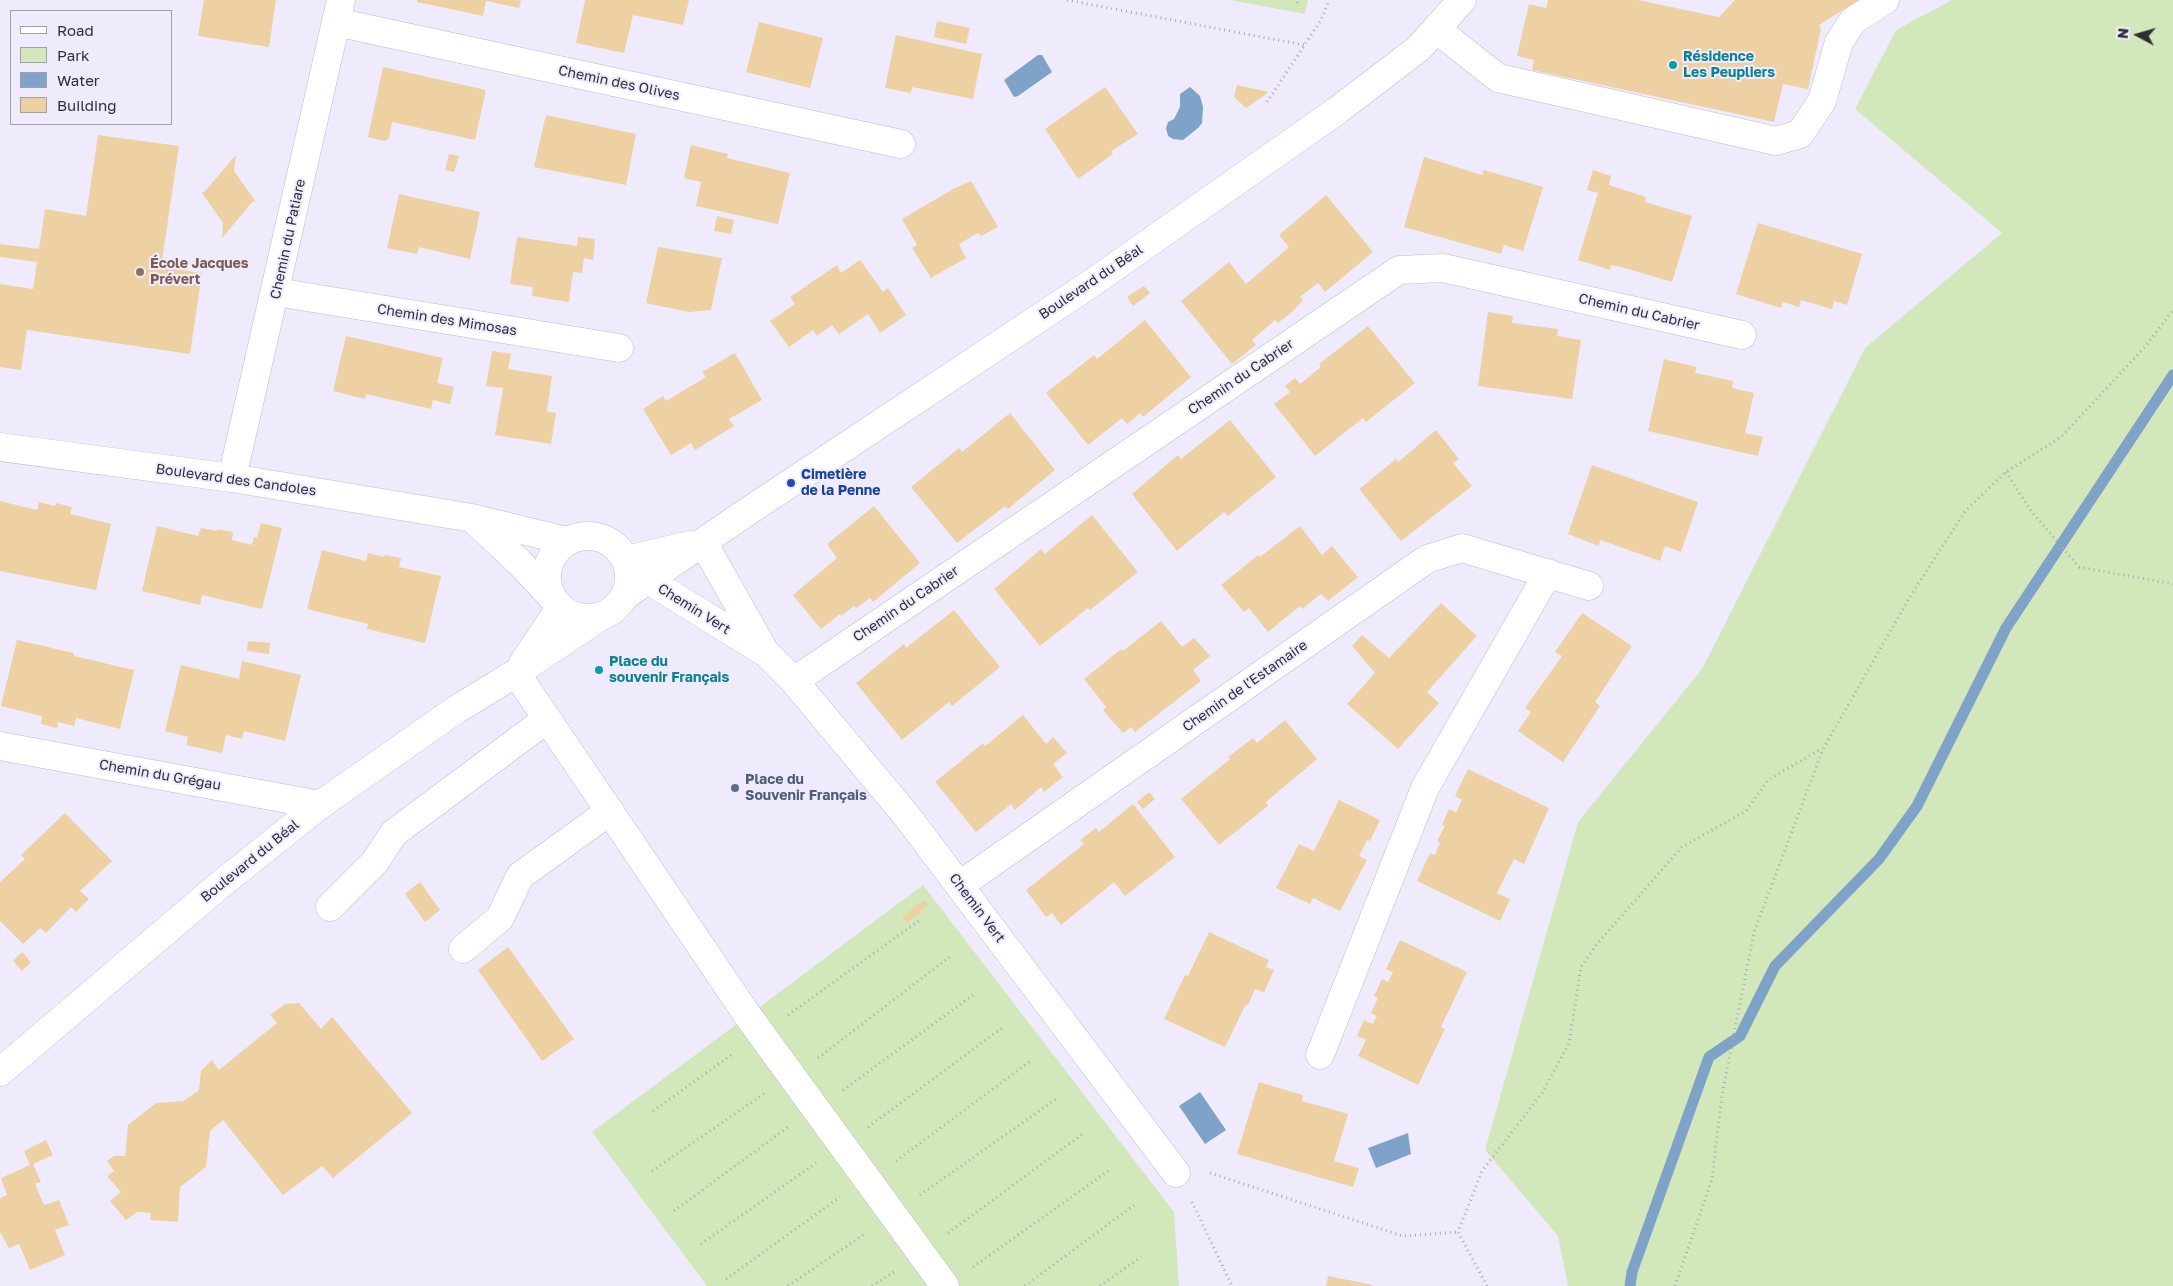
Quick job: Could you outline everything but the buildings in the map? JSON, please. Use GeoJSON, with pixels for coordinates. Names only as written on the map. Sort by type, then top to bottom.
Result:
{"type":"FeatureCollection","features":[{"type":"Feature","properties":{"kind":"street","name":"Boulevard du Béal"},"geometry":{"type":"LineString","coordinates":[[626,595],[1135,253],[1338,110],[1420,48],[1462,0]]}},
{"type":"Feature","properties":{"kind":"street"},"geometry":{"type":"LineString","coordinates":[[1436,29],[1498,78],[1776,141],[1800,134],[1822,101],[1839,42],[1853,20],[1885,0]]}},
{"type":"Feature","properties":{"kind":"street","name":"Chemin des Olives"},"geometry":{"type":"LineString","coordinates":[[338,11],[901,144]]}},
{"type":"Feature","properties":{"kind":"street","name":"Chemin du Patiare"},"geometry":{"type":"LineString","coordinates":[[232,478],[276,292],[338,11]]}},
{"type":"Feature","properties":{"kind":"street","name":"Chemin du Cabrier"},"geometry":{"type":"LineString","coordinates":[[794,681],[1398,270],[1443,268],[1742,335]]}},
{"type":"Feature","properties":{"kind":"street","name":"Chemin des Mimosas"},"geometry":{"type":"LineString","coordinates":[[276,292],[619,348]]}},
{"type":"Feature","properties":{"kind":"street","name":"Boulevard des Candoles"},"geometry":{"type":"LineString","coordinates":[[0,446],[232,478],[472,518],[567,541]]}},
{"type":"Feature","properties":{"kind":"street"},"geometry":{"type":"LineString","coordinates":[[472,518],[519,562],[555,602],[572,616],[586,619],[600,617],[611,613],[620,605],[626,595],[629,583],[629,571],[626,560],[620,550],[601,537],[584,536],[567,541],[550,560],[547,572],[547,584],[555,602]]}},
{"type":"Feature","properties":{"kind":"street","name":"Boulevard du Béal"},"geometry":{"type":"LineString","coordinates":[[626,560],[703,542]]}},
{"type":"Feature","properties":{"kind":"street","name":"Chemin Vert"},"geometry":{"type":"LineString","coordinates":[[703,542],[766,653]]}},
{"type":"Feature","properties":{"kind":"street","name":"Chemin de l'Estamaire"},"geometry":{"type":"LineString","coordinates":[[960,885],[1427,559],[1462,548],[1590,586]]}},
{"type":"Feature","properties":{"kind":"street"},"geometry":{"type":"LineString","coordinates":[[1320,1055],[1425,788],[1548,573]]}},
{"type":"Feature","properties":{"kind":"street","name":"Chemin Vert"},"geometry":{"type":"LineString","coordinates":[[648,580],[766,653],[794,681],[906,815],[1176,1173]]}},
{"type":"Feature","properties":{"kind":"street","name":"Boulevard du Béal"},"geometry":{"type":"LineString","coordinates":[[516,673],[555,602]]}},
{"type":"Feature","properties":{"kind":"street","name":"Boulevard du Béal"},"geometry":{"type":"LineString","coordinates":[[0,1072],[221,884],[320,805],[456,709],[516,673],[600,617]]}},
{"type":"Feature","properties":{"kind":"street"},"geometry":{"type":"LineString","coordinates":[[516,673],[748,1016],[945,1286]]}},
{"type":"Feature","properties":{"kind":"street"},"geometry":{"type":"LineString","coordinates":[[330,907],[375,862],[394,833],[547,719]]}},
{"type":"Feature","properties":{"kind":"street","name":"Chemin du Grégau"},"geometry":{"type":"LineString","coordinates":[[0,746],[320,805]]}},
{"type":"Feature","properties":{"kind":"street"},"geometry":{"type":"LineString","coordinates":[[463,949],[500,918],[520,876],[610,811]]}},
{"type":"Feature","properties":{"kind":"path"},"geometry":{"type":"LineString","coordinates":[[1067,0],[1304,45]]}},
{"type":"Feature","properties":{"kind":"path"},"geometry":{"type":"LineString","coordinates":[[1267,102],[1320,20],[1329,0]]}},
{"type":"Feature","properties":{"kind":"path"},"geometry":{"type":"LineString","coordinates":[[1675,1286],[1712,1179],[1722,1094],[1754,932],[1823,748],[1911,596],[1966,510],[2006,472],[2061,438],[2145,347],[2173,310]]}},
{"type":"Feature","properties":{"kind":"path"},"geometry":{"type":"LineString","coordinates":[[2006,472],[2031,512],[2079,567],[2173,584]]}},
{"type":"Feature","properties":{"kind":"path"},"geometry":{"type":"LineString","coordinates":[[1487,1286],[1458,1232],[1482,1171],[1542,1093],[1569,1043],[1581,967],[1597,944],[1682,847],[1746,811],[1768,780],[1823,748]]}},
{"type":"Feature","properties":{"kind":"path"},"geometry":{"type":"LineString","coordinates":[[788,1286],[1059,1097]]}},
{"type":"Feature","properties":{"kind":"path"},"geometry":{"type":"LineString","coordinates":[[872,1286],[921,1253],[1084,1133]]}},
{"type":"Feature","properties":{"kind":"path"},"geometry":{"type":"LineString","coordinates":[[970,1269],[1111,1169]]}},
{"type":"Feature","properties":{"kind":"path"},"geometry":{"type":"LineString","coordinates":[[1205,1169],[1212,1175],[1403,1236],[1458,1232]]}},
{"type":"Feature","properties":{"kind":"path"},"geometry":{"type":"LineString","coordinates":[[1176,1173],[1232,1286]]}},
{"type":"Feature","properties":{"kind":"path"},"geometry":{"type":"LineString","coordinates":[[1025,1286],[1134,1205]]}},
{"type":"Feature","properties":{"kind":"path"},"geometry":{"type":"LineString","coordinates":[[1100,1286],[1142,1257]]}},
{"type":"Feature","properties":{"kind":"green space"},"geometry":{"type":"Polygon","coordinates":[[[1230,0],[1308,0],[1305,14],[1230,0]]]}},
{"type":"Feature","properties":{"kind":"green space"},"geometry":{"type":"Polygon","coordinates":[[[1952,0],[2173,0],[2173,1286],[1568,1286],[1558,1236],[1485,1150],[1578,822],[1702,669],[1865,348],[2002,233],[1855,109],[1896,30],[1952,0]]]}},
{"type":"Feature","properties":{"kind":"green space"},"geometry":{"type":"Polygon","coordinates":[[[923,885],[1174,1212],[1179,1286],[707,1286],[592,1132],[923,885]]]}},
{"type":"Feature","properties":{"kind":"water"},"geometry":{"type":"Polygon","coordinates":[[[1038,55],[1042,55],[1052,72],[1014,97],[1004,80],[1038,55]]]}},
{"type":"Feature","properties":{"kind":"water"},"geometry":{"type":"Polygon","coordinates":[[[1190,87],[1200,96],[1203,107],[1202,123],[1183,140],[1173,139],[1168,136],[1166,128],[1168,122],[1174,119],[1180,107],[1180,94],[1190,87]]]}},
{"type":"Feature","properties":{"kind":"water"},"geometry":{"type":"Polygon","coordinates":[[[1200,1092],[1226,1130],[1205,1144],[1179,1106],[1200,1092]]]}},
{"type":"Feature","properties":{"kind":"water"},"geometry":{"type":"Polygon","coordinates":[[[1408,1133],[1411,1154],[1376,1168],[1368,1148],[1408,1133]]]}},
{"type":"Feature","properties":{"kind":"waterway"},"geometry":{"type":"LineString","coordinates":[[1630,1286],[1632,1272],[1709,1057],[1740,1036],[1775,966],[1879,859],[1917,806],[2006,628],[2173,375]]}},
{"type":"Feature","properties":{"kind":"place","name":"Résidence Les Peupliers"},"geometry":{"type":"Point","coordinates":[1673,65]}},
{"type":"Feature","properties":{"kind":"place","name":"École Jacques Prévert"},"geometry":{"type":"Point","coordinates":[140,272]}},
{"type":"Feature","properties":{"kind":"place","name":"Cimetière de la Penne"},"geometry":{"type":"Point","coordinates":[791,483]}},
{"type":"Feature","properties":{"kind":"place","name":"Place du souvenir Français"},"geometry":{"type":"Point","coordinates":[599,670]}},
{"type":"Feature","properties":{"kind":"place","name":"Place du Souvenir Français"},"geometry":{"type":"Point","coordinates":[735,788]}}]}
